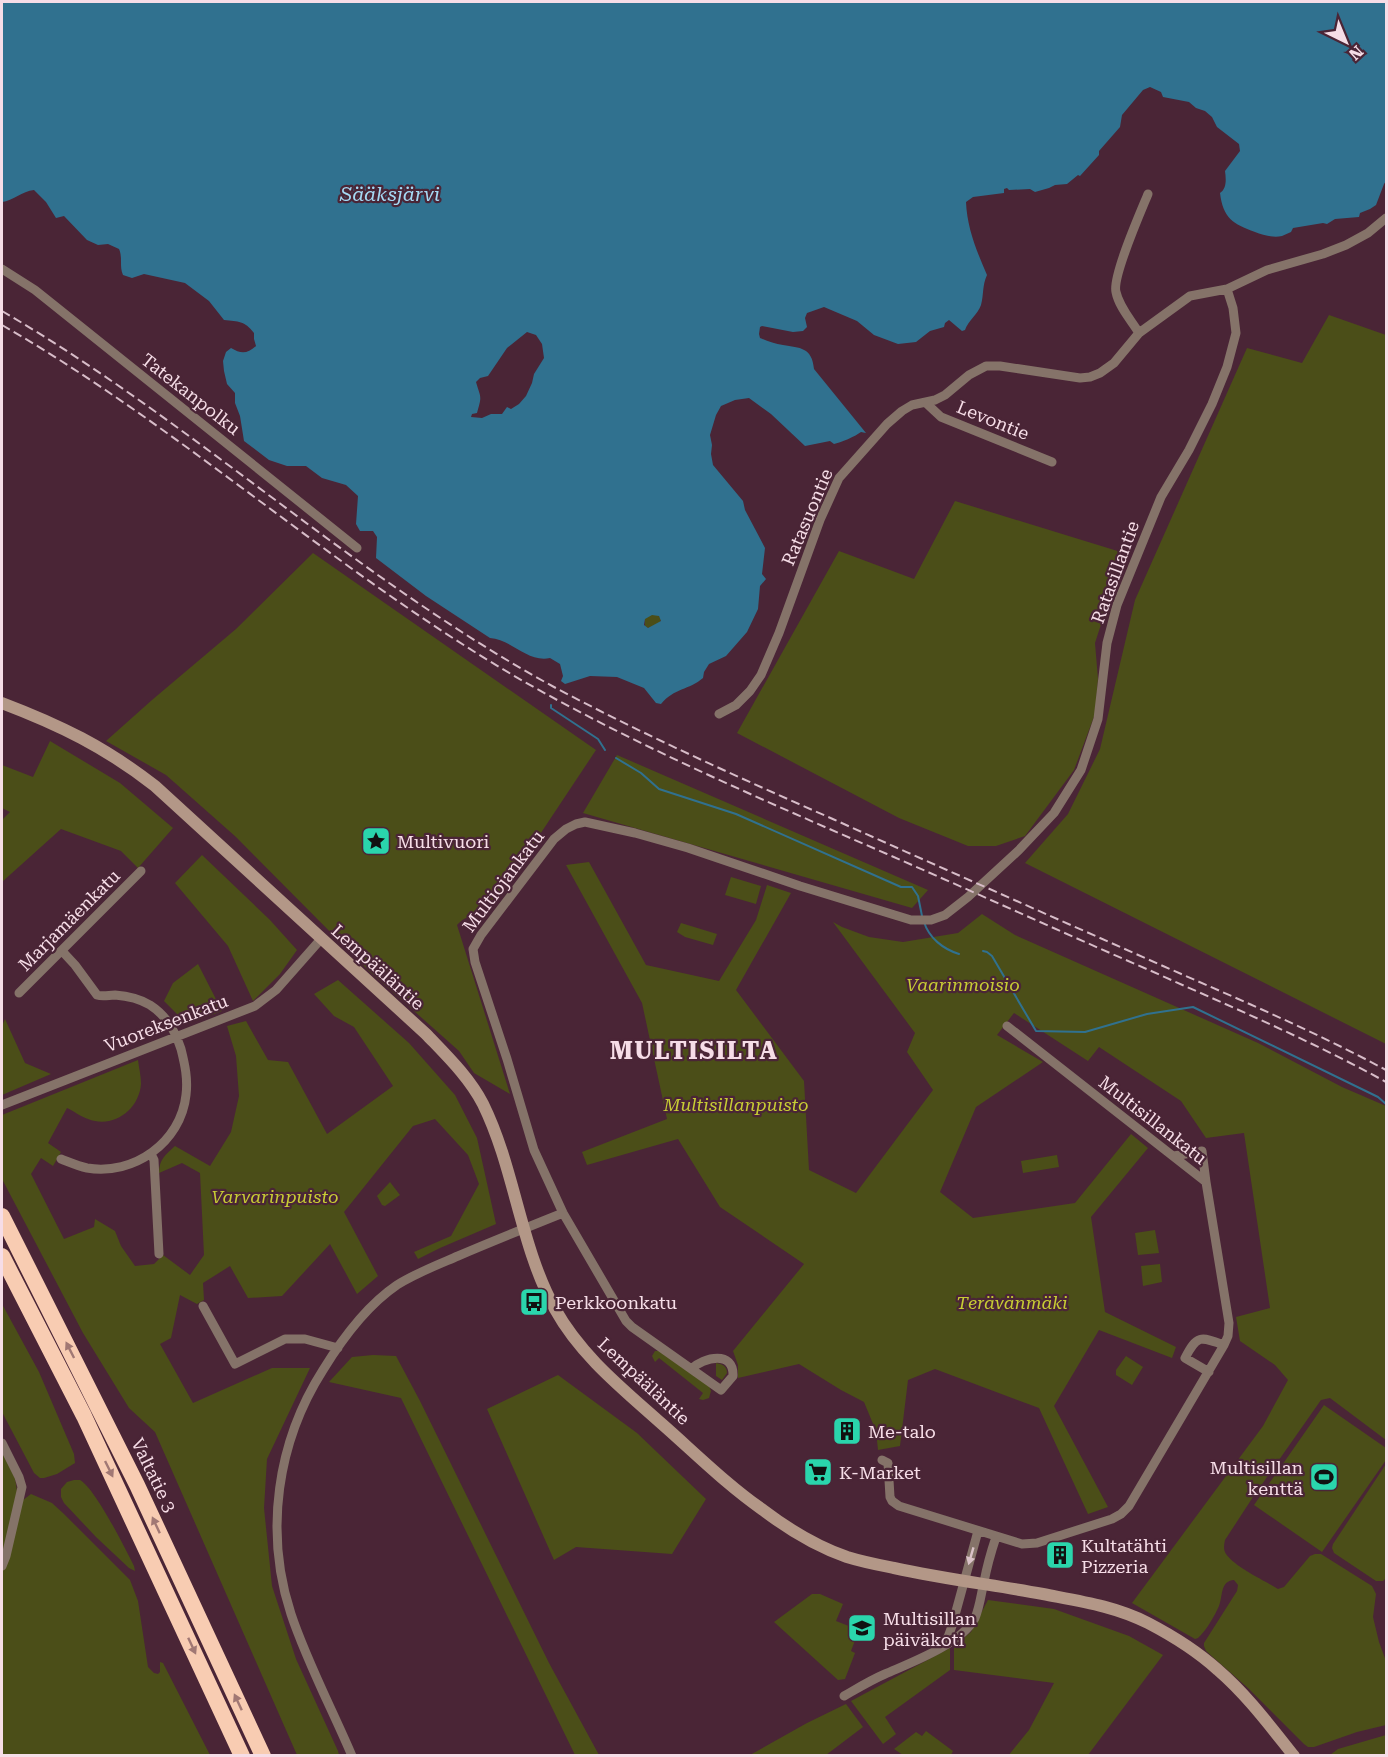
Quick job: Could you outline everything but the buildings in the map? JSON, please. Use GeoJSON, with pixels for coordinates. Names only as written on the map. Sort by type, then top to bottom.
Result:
{"type":"FeatureCollection","features":[{"type":"Feature","properties":{"kind":"highway","name":"Valtatie 3"},"geometry":{"type":"LineString","coordinates":[[2,1216],[137,1485],[263,1755]]}},
{"type":"Feature","properties":{"kind":"highway"},"geometry":{"type":"LineString","coordinates":[[2,1256],[84,1416],[242,1755]]}},
{"type":"Feature","properties":{"kind":"main road","name":"Lempääläntie"},"geometry":{"type":"LineString","coordinates":[[2,703],[39,717],[105,750],[155,786],[217,840],[321,939],[426,1034],[475,1090],[483,1105],[499,1142],[524,1229],[543,1284],[555,1309],[581,1346],[624,1391],[762,1510],[799,1533],[847,1557],[926,1575],[1103,1606],[1156,1627],[1196,1651],[1220,1671],[1294,1755]]}},
{"type":"Feature","properties":{"kind":"street"},"geometry":{"type":"LineString","coordinates":[[1139,333],[1121,305],[1115,290],[1120,266],[1148,194]]}},
{"type":"Feature","properties":{"kind":"street"},"geometry":{"type":"LineString","coordinates":[[1227,289],[1267,270],[1346,245],[1386,218]]}},
{"type":"Feature","properties":{"kind":"street","name":"Tatekanpolku"},"geometry":{"type":"LineString","coordinates":[[2,269],[35,290],[357,548]]}},
{"type":"Feature","properties":{"kind":"street","name":"Ratasuontie"},"geometry":{"type":"LineString","coordinates":[[719,714],[736,705],[761,675],[779,633],[820,520],[839,478],[871,441],[902,411],[912,405],[926,403],[945,395],[969,375],[986,366],[1080,378],[1090,377],[1114,363],[1139,333],[1190,296],[1227,289]]}},
{"type":"Feature","properties":{"kind":"street","name":"Ratasillantie"},"geometry":{"type":"LineString","coordinates":[[825,895],[911,920],[931,920],[951,911],[1019,850],[1054,813],[1068,793],[1081,770],[1093,740],[1098,719],[1107,643],[1117,605],[1161,497],[1189,450],[1227,367],[1236,333],[1233,308],[1227,289]]}},
{"type":"Feature","properties":{"kind":"street","name":"Levontie"},"geometry":{"type":"LineString","coordinates":[[926,403],[941,417],[1052,462]]}},
{"type":"Feature","properties":{"kind":"street","name":"Multiojankatu"},"geometry":{"type":"LineString","coordinates":[[691,1369],[626,1321],[563,1213],[534,1150],[478,973],[473,949],[481,935],[554,839],[566,829],[585,822],[688,848],[825,895]]}},
{"type":"Feature","properties":{"kind":"street","name":"Marjamäenkatu"},"geometry":{"type":"LineString","coordinates":[[19,993],[141,871]]}},
{"type":"Feature","properties":{"kind":"street","name":"Vuoreksenkatu"},"geometry":{"type":"LineString","coordinates":[[2,1105],[244,1011],[261,1002],[285,980],[321,939]]}},
{"type":"Feature","properties":{"kind":"street"},"geometry":{"type":"LineString","coordinates":[[61,1159],[87,1168],[113,1168],[132,1164],[151,1154],[173,1131],[181,1116],[186,1096],[185,1063],[172,1026],[162,1014],[144,1002],[127,996],[97,995],[62,951]]}},
{"type":"Feature","properties":{"kind":"street","name":"Multisillankatu"},"geometry":{"type":"LineString","coordinates":[[882,1460],[888,1463],[890,1497],[899,1506],[1022,1544],[1037,1543],[1112,1519],[1129,1506],[1228,1336],[1229,1323],[1206,1182],[1006,1026]]}},
{"type":"Feature","properties":{"kind":"street"},"geometry":{"type":"LineString","coordinates":[[1174,1156],[1202,1151],[1206,1182]]}},
{"type":"Feature","properties":{"kind":"street"},"geometry":{"type":"LineString","coordinates":[[151,1154],[154,1160],[159,1254]]}},
{"type":"Feature","properties":{"kind":"street"},"geometry":{"type":"LineString","coordinates":[[352,1755],[290,1613],[277,1547],[276,1515],[279,1484],[296,1421],[310,1390],[338,1348],[360,1319],[380,1299],[412,1275],[563,1213]]}},
{"type":"Feature","properties":{"kind":"street"},"geometry":{"type":"LineString","coordinates":[[203,1306],[235,1364],[285,1339],[304,1339],[338,1348]]}},
{"type":"Feature","properties":{"kind":"street"},"geometry":{"type":"LineString","coordinates":[[1209,1372],[1185,1358],[1193,1343],[1204,1338],[1224,1345]]}},
{"type":"Feature","properties":{"kind":"street"},"geometry":{"type":"LineString","coordinates":[[2,1443],[22,1487],[2,1566]]}},
{"type":"Feature","properties":{"kind":"street"},"geometry":{"type":"LineString","coordinates":[[939,1648],[948,1637],[952,1626],[978,1531]]}},
{"type":"Feature","properties":{"kind":"street"},"geometry":{"type":"LineString","coordinates":[[844,1696],[939,1648],[968,1628],[975,1617],[981,1599],[996,1537]]}},
{"type":"Feature","properties":{"kind":"green space"},"geometry":{"type":"Polygon","coordinates":[[[1329,315],[1386,335],[1386,1044],[1025,863],[1068,814],[1100,749],[1135,600],[1247,348],[1302,363],[1329,315]]]}},
{"type":"Feature","properties":{"kind":"green space"},"geometry":{"type":"Polygon","coordinates":[[[955,501],[1124,553],[1095,643],[1098,679],[1095,714],[1074,770],[1025,836],[996,846],[968,846],[899,818],[737,733],[839,551],[914,579],[955,501]]]}},
{"type":"Feature","properties":{"kind":"green space"},"geometry":{"type":"Polygon","coordinates":[[[313,553],[596,750],[483,920],[469,917],[457,925],[510,1094],[474,1073],[459,1051],[369,971],[236,837],[166,775],[106,741],[236,629],[313,553]]]}},
{"type":"Feature","properties":{"kind":"green space"},"geometry":{"type":"Polygon","coordinates":[[[658,615],[661,619],[660,623],[648,628],[645,626],[645,618],[658,615]]]}},
{"type":"Feature","properties":{"kind":"green space"},"geometry":{"type":"Polygon","coordinates":[[[50,741],[120,783],[173,828],[138,868],[121,851],[61,829],[2,882],[2,820],[10,812],[2,808],[2,765],[33,777],[50,741]]]}},
{"type":"Feature","properties":{"kind":"green space"},"geometry":{"type":"Polygon","coordinates":[[[617,755],[928,890],[912,908],[583,813],[617,755]]]}},
{"type":"Feature","properties":{"kind":"green space"},"geometry":{"type":"Polygon","coordinates":[[[202,855],[270,920],[297,950],[280,974],[253,1001],[228,946],[175,883],[202,855]]]}},
{"type":"Feature","properties":{"kind":"green space"},"geometry":{"type":"Polygon","coordinates":[[[589,862],[646,965],[719,981],[756,920],[767,885],[791,893],[736,990],[804,1081],[809,1170],[856,1193],[933,1090],[907,1052],[915,1033],[833,922],[869,937],[903,942],[958,933],[982,914],[1015,935],[1258,1043],[1342,1087],[1386,1106],[1386,1440],[1330,1398],[1321,1400],[1225,1540],[1224,1550],[1236,1564],[1278,1589],[1284,1587],[1310,1556],[1315,1554],[1321,1554],[1372,1586],[1376,1594],[1373,1617],[1386,1661],[1386,1725],[1308,1747],[1248,1688],[1206,1651],[1204,1643],[1237,1591],[1238,1585],[1234,1580],[1224,1586],[1215,1615],[1204,1632],[1195,1639],[1132,1603],[1263,1426],[1288,1380],[1275,1365],[1240,1341],[1236,1317],[1270,1308],[1244,1133],[1206,1138],[1181,1101],[1099,1047],[1088,1061],[1014,1013],[997,1035],[1043,1062],[976,1107],[940,1192],[973,1218],[1075,1203],[1131,1134],[1148,1148],[1091,1217],[1105,1312],[1176,1347],[1172,1358],[1099,1330],[1054,1406],[1108,1507],[1088,1514],[1039,1408],[935,1369],[908,1380],[900,1446],[878,1450],[876,1431],[864,1402],[799,1364],[738,1378],[738,1365],[733,1351],[804,1264],[720,1207],[678,1139],[587,1165],[582,1152],[667,1119],[642,1003],[566,865],[589,862]]]}},
{"type":"Feature","properties":{"kind":"green space"},"geometry":{"type":"Polygon","coordinates":[[[731,877],[761,886],[756,904],[725,895],[731,877]]]}},
{"type":"Feature","properties":{"kind":"green space"},"geometry":{"type":"Polygon","coordinates":[[[681,923],[717,934],[713,945],[685,937],[677,932],[681,923]]]}},
{"type":"Feature","properties":{"kind":"green space"},"geometry":{"type":"Polygon","coordinates":[[[198,964],[222,1011],[187,1024],[164,1001],[173,983],[198,964]]]}},
{"type":"Feature","properties":{"kind":"green space","name":"Varvarinpuisto"},"geometry":{"type":"Polygon","coordinates":[[[338,980],[409,1043],[455,1095],[477,1138],[496,1224],[418,1259],[414,1252],[451,1236],[479,1184],[468,1155],[435,1119],[413,1126],[344,1212],[378,1276],[357,1294],[330,1244],[282,1296],[248,1298],[230,1266],[203,1283],[204,1300],[197,1304],[180,1295],[171,1338],[160,1344],[193,1403],[272,1368],[310,1368],[267,1459],[264,1508],[272,1586],[296,1659],[339,1755],[297,1755],[155,1432],[129,1408],[83,1333],[2,1179],[2,1115],[138,1060],[141,1084],[130,1109],[115,1119],[97,1121],[85,1118],[67,1108],[48,1143],[61,1152],[53,1166],[41,1158],[31,1174],[64,1239],[94,1227],[95,1219],[115,1231],[121,1246],[135,1266],[154,1264],[163,1255],[190,1275],[204,1255],[200,1173],[182,1163],[159,1173],[159,1168],[163,1158],[175,1146],[210,1166],[231,1132],[239,1096],[236,1056],[227,1026],[246,1021],[268,1060],[288,1062],[327,1134],[393,1086],[354,1027],[334,1016],[314,994],[338,980]]]}},
{"type":"Feature","properties":{"kind":"green space"},"geometry":{"type":"Polygon","coordinates":[[[5,1019],[25,1063],[51,1074],[2,1095],[2,1026],[5,1019]]]}},
{"type":"Feature","properties":{"kind":"green space"},"geometry":{"type":"Polygon","coordinates":[[[1057,1155],[1059,1167],[1023,1173],[1021,1161],[1057,1155]]]}},
{"type":"Feature","properties":{"kind":"green space"},"geometry":{"type":"Polygon","coordinates":[[[390,1182],[400,1195],[385,1206],[377,1196],[390,1182]]]}},
{"type":"Feature","properties":{"kind":"green space"},"geometry":{"type":"Polygon","coordinates":[[[1155,1230],[1159,1253],[1138,1255],[1135,1233],[1155,1230]]]}},
{"type":"Feature","properties":{"kind":"green space"},"geometry":{"type":"Polygon","coordinates":[[[1160,1264],[1162,1282],[1143,1286],[1141,1266],[1160,1264]]]}},
{"type":"Feature","properties":{"kind":"green space"},"geometry":{"type":"Polygon","coordinates":[[[2,1304],[39,1372],[74,1454],[75,1463],[57,1474],[44,1478],[34,1473],[2,1412],[2,1304]]]}},
{"type":"Feature","properties":{"kind":"green space"},"geometry":{"type":"Polygon","coordinates":[[[655,1351],[659,1351],[709,1386],[711,1391],[709,1398],[699,1399],[703,1393],[659,1358],[655,1362],[652,1356],[655,1351]]]}},
{"type":"Feature","properties":{"kind":"green space"},"geometry":{"type":"Polygon","coordinates":[[[396,1356],[549,1663],[599,1755],[575,1755],[401,1398],[329,1382],[352,1357],[396,1356]]]}},
{"type":"Feature","properties":{"kind":"green space"},"geometry":{"type":"Polygon","coordinates":[[[1126,1356],[1143,1367],[1132,1385],[1116,1375],[1116,1370],[1126,1356]]]}},
{"type":"Feature","properties":{"kind":"green space"},"geometry":{"type":"Polygon","coordinates":[[[716,1363],[726,1369],[727,1373],[722,1380],[716,1376],[716,1363]]]}},
{"type":"Feature","properties":{"kind":"green space"},"geometry":{"type":"Polygon","coordinates":[[[558,1375],[637,1433],[706,1499],[672,1554],[576,1547],[554,1560],[487,1409],[558,1375]]]}},
{"type":"Feature","properties":{"kind":"green space","name":"Multisillan kenttä"},"geometry":{"type":"Polygon","coordinates":[[[1324,1405],[1386,1448],[1386,1460],[1322,1552],[1254,1505],[1324,1405]]]}},
{"type":"Feature","properties":{"kind":"green space"},"geometry":{"type":"Polygon","coordinates":[[[2,1449],[15,1478],[17,1491],[2,1561],[2,1449]]]}},
{"type":"Feature","properties":{"kind":"green space"},"geometry":{"type":"Polygon","coordinates":[[[1386,1464],[1386,1578],[1383,1581],[1376,1581],[1334,1553],[1332,1548],[1386,1464]]]}},
{"type":"Feature","properties":{"kind":"green space"},"geometry":{"type":"Polygon","coordinates":[[[80,1480],[94,1494],[117,1533],[135,1571],[96,1537],[64,1503],[61,1489],[67,1482],[80,1480]]]}},
{"type":"Feature","properties":{"kind":"green space"},"geometry":{"type":"Polygon","coordinates":[[[31,1494],[52,1503],[130,1580],[138,1601],[148,1667],[158,1674],[160,1662],[163,1663],[210,1755],[2,1756],[2,1572],[23,1500],[31,1494]]]}},
{"type":"Feature","properties":{"kind":"green space"},"geometry":{"type":"Polygon","coordinates":[[[812,1594],[820,1594],[843,1604],[836,1621],[859,1630],[851,1651],[855,1653],[845,1679],[838,1680],[774,1622],[812,1594]]]}},
{"type":"Feature","properties":{"kind":"green space"},"geometry":{"type":"Polygon","coordinates":[[[988,1600],[1054,1609],[1129,1636],[1163,1655],[1088,1755],[1008,1756],[1029,1730],[1054,1683],[954,1670],[954,1646],[971,1632],[988,1600]]]}},
{"type":"Feature","properties":{"kind":"green space"},"geometry":{"type":"Polygon","coordinates":[[[950,1648],[950,1670],[885,1717],[896,1734],[883,1744],[851,1701],[950,1648]]]}},
{"type":"Feature","properties":{"kind":"green space"},"geometry":{"type":"Polygon","coordinates":[[[846,1704],[863,1727],[826,1755],[750,1755],[807,1723],[846,1704]]]}},
{"type":"Feature","properties":{"kind":"green space"},"geometry":{"type":"Polygon","coordinates":[[[926,1731],[953,1751],[951,1755],[903,1755],[894,1749],[916,1732],[922,1736],[926,1731]]]}},
{"type":"Feature","properties":{"kind":"green space"},"geometry":{"type":"Polygon","coordinates":[[[1386,1735],[1386,1755],[1330,1755],[1338,1749],[1386,1735]]]}},
{"type":"Feature","properties":{"kind":"water","name":"Sääksjärvi"},"geometry":{"type":"Polygon","coordinates":[[[2,2],[1386,2],[1386,181],[1376,205],[1360,213],[1359,217],[1335,219],[1327,224],[1293,228],[1291,232],[1279,237],[1261,234],[1235,223],[1224,209],[1220,193],[1225,186],[1225,171],[1240,151],[1239,144],[1217,127],[1212,117],[1205,111],[1189,102],[1163,97],[1161,92],[1150,87],[1143,90],[1122,115],[1120,127],[1080,176],[1078,175],[1067,184],[1055,185],[1035,192],[1030,189],[1009,190],[1007,188],[1004,189],[1004,193],[973,197],[966,202],[970,230],[987,275],[981,305],[965,330],[962,331],[949,320],[944,327],[930,331],[916,342],[898,344],[874,335],[857,321],[824,307],[807,313],[805,318],[807,327],[803,331],[793,332],[760,327],[760,338],[800,348],[811,356],[814,369],[866,433],[861,432],[834,444],[830,441],[805,446],[771,414],[749,398],[735,400],[721,406],[710,435],[713,465],[743,501],[745,510],[765,548],[762,574],[766,579],[760,586],[758,609],[747,632],[726,656],[709,664],[703,678],[671,695],[661,704],[656,703],[644,688],[617,677],[590,676],[565,684],[561,681],[563,676],[560,664],[550,658],[534,657],[505,642],[490,638],[426,596],[376,558],[377,537],[373,531],[360,531],[356,524],[358,496],[346,485],[322,478],[306,466],[287,466],[269,460],[244,441],[240,416],[235,403],[235,393],[227,384],[223,361],[226,352],[231,348],[244,352],[256,346],[254,333],[247,326],[241,322],[224,320],[209,301],[185,283],[144,274],[132,278],[123,275],[119,249],[108,244],[98,245],[87,240],[64,216],[56,218],[46,202],[34,190],[2,202],[2,2]],[[527,332],[507,348],[488,376],[476,382],[480,400],[477,413],[472,414],[471,417],[482,418],[491,414],[502,414],[507,407],[511,409],[526,396],[534,374],[544,358],[542,344],[536,335],[527,332]],[[652,615],[645,619],[644,625],[648,628],[661,621],[659,616],[652,615]]]}},
{"type":"Feature","properties":{"kind":"waterway"},"geometry":{"type":"LineString","coordinates":[[551,705],[551,708],[598,739],[605,750]]}},
{"type":"Feature","properties":{"kind":"waterway"},"geometry":{"type":"LineString","coordinates":[[616,758],[641,773],[659,789],[736,814],[901,887],[912,887],[918,896],[922,916]]}},
{"type":"Feature","properties":{"kind":"waterway"},"geometry":{"type":"LineString","coordinates":[[924,922],[929,933],[937,942],[959,954]]}},
{"type":"Feature","properties":{"kind":"waterway"},"geometry":{"type":"LineString","coordinates":[[983,951],[992,956],[1036,1031],[1085,1032],[1147,1014],[1193,1007],[1378,1097],[1386,1104]]}},
{"type":"Feature","properties":{"kind":"railway"},"geometry":{"type":"LineString","coordinates":[[2,311],[73,355],[142,402],[412,599],[482,645],[554,687],[623,723],[729,772],[1276,1016],[1386,1070]]}},
{"type":"Feature","properties":{"kind":"railway"},"geometry":{"type":"LineString","coordinates":[[2,325],[141,414],[408,608],[477,653],[548,695],[716,778],[1239,1010],[1386,1082]]}},
{"type":"Feature","properties":{"kind":"place","name":"Multivuori"},"geometry":{"type":"Point","coordinates":[376,841]}},
{"type":"Feature","properties":{"kind":"place","name":"Perkkoonkatu"},"geometry":{"type":"Point","coordinates":[534,1302]}},
{"type":"Feature","properties":{"kind":"place","name":"Me-talo"},"geometry":{"type":"Point","coordinates":[847,1431]}},
{"type":"Feature","properties":{"kind":"place","name":"K-Market"},"geometry":{"type":"Point","coordinates":[818,1472]}},
{"type":"Feature","properties":{"kind":"place","name":"Multisillan kenttä"},"geometry":{"type":"Point","coordinates":[1324,1477]}},
{"type":"Feature","properties":{"kind":"place","name":"Kultatähti Pizzeria"},"geometry":{"type":"Point","coordinates":[1060,1555]}},
{"type":"Feature","properties":{"kind":"place","name":"Multisillan päiväkoti"},"geometry":{"type":"Point","coordinates":[862,1628]}},
{"type":"Feature","properties":{"kind":"district","name":"MULTISILTA"},"geometry":{"type":"Point","coordinates":[694,1051]}},
{"type":"Feature","properties":{"kind":"park label","name":"Vaarinmoisio"},"geometry":{"type":"Point","coordinates":[963,984]}},
{"type":"Feature","properties":{"kind":"park label","name":"Multisillanpuisto"},"geometry":{"type":"Point","coordinates":[736,1104]}},
{"type":"Feature","properties":{"kind":"park label","name":"Terävänmäki"},"geometry":{"type":"Point","coordinates":[1012,1302]}}]}
